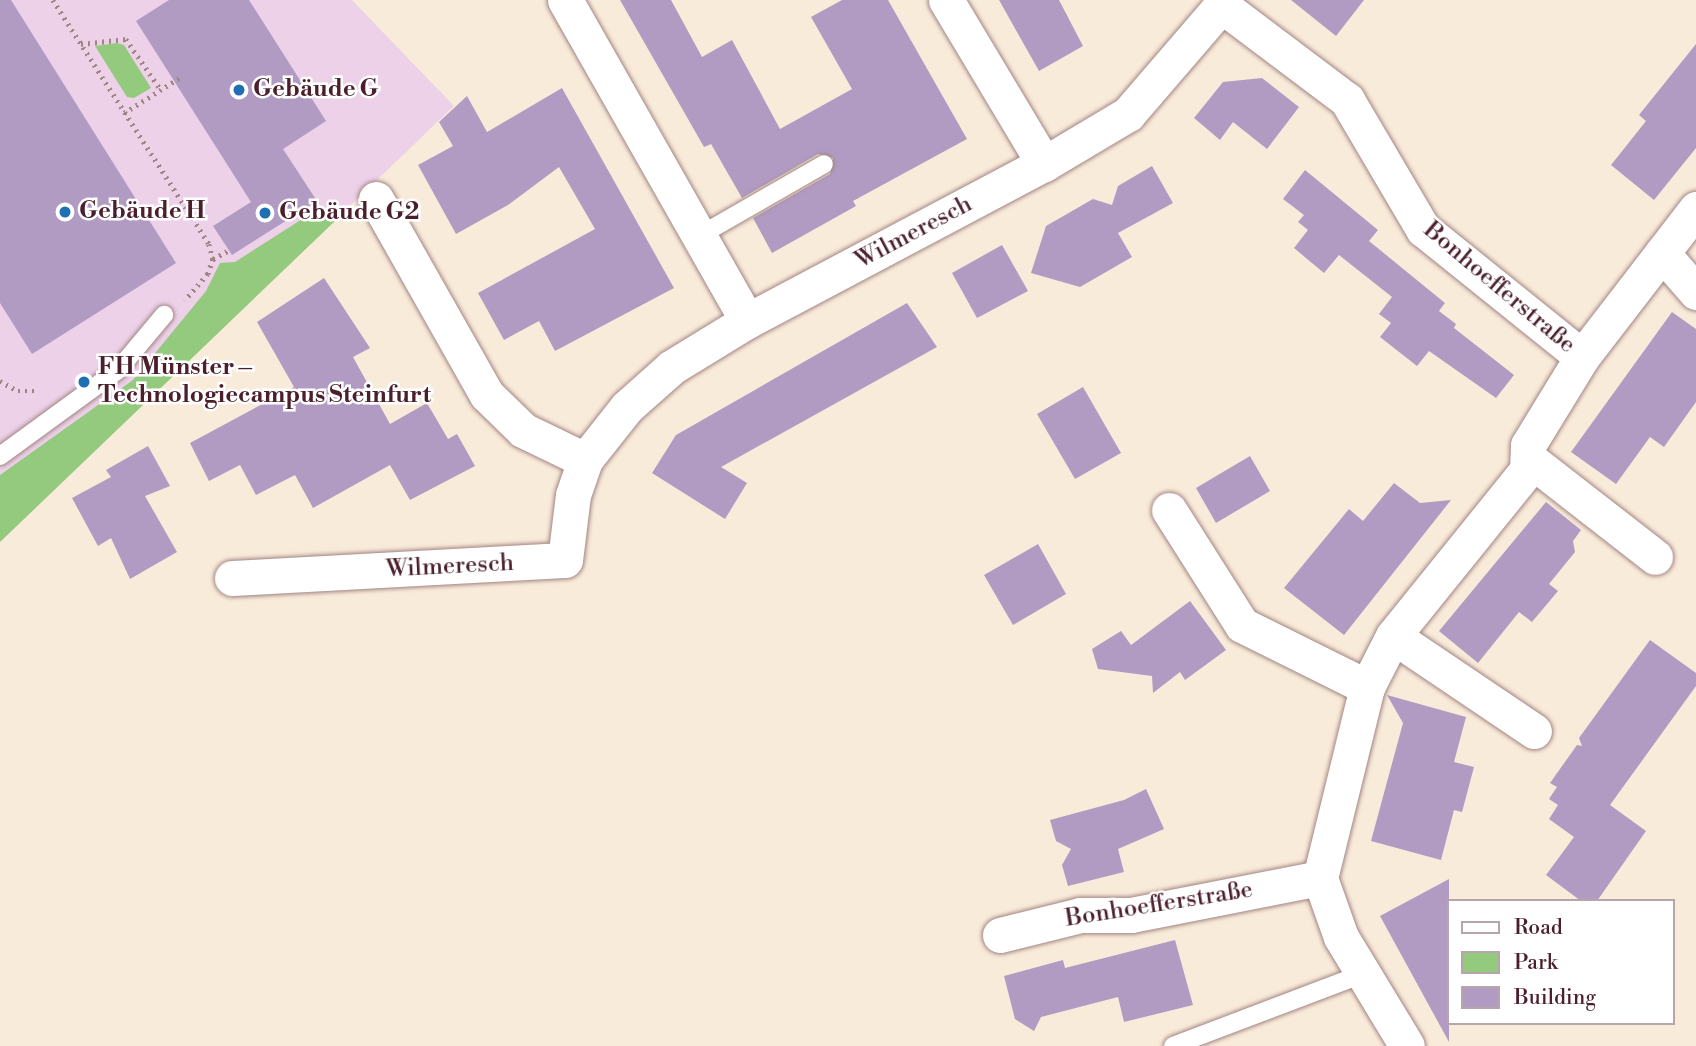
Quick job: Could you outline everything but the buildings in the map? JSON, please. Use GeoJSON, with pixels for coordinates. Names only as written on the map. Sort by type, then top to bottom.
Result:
{"type":"FeatureCollection","features":[{"type":"Feature","properties":{"kind":"street"},"geometry":{"type":"LineString","coordinates":[[565,0],[747,321]]}},
{"type":"Feature","properties":{"kind":"street"},"geometry":{"type":"LineString","coordinates":[[946,0],[1044,164]]}},
{"type":"Feature","properties":{"kind":"street","name":"Wilmeresch"},"geometry":{"type":"LineString","coordinates":[[232,578],[565,561],[573,495],[585,460],[627,407],[672,367],[747,321],[1044,164],[1128,114],[1224,3]]}},
{"type":"Feature","properties":{"kind":"street","name":"Bonhoefferstraße"},"geometry":{"type":"LineString","coordinates":[[1224,3],[1347,100],[1423,229],[1582,357]]}},
{"type":"Feature","properties":{"kind":"street"},"geometry":{"type":"LineString","coordinates":[[376,199],[487,395],[523,430],[585,460]]}},
{"type":"Feature","properties":{"kind":"street","name":"Bonhoefferstraße"},"geometry":{"type":"LineString","coordinates":[[1000,935],[1080,915],[1131,915],[1320,878],[1367,687],[1393,636],[1527,470],[1528,445],[1582,357],[1696,209]]}},
{"type":"Feature","properties":{"kind":"street"},"geometry":{"type":"LineString","coordinates":[[1662,253],[1696,292]]}},
{"type":"Feature","properties":{"kind":"street"},"geometry":{"type":"LineString","coordinates":[[1528,458],[1655,557]]}},
{"type":"Feature","properties":{"kind":"street"},"geometry":{"type":"LineString","coordinates":[[1170,510],[1242,625],[1367,687]]}},
{"type":"Feature","properties":{"kind":"street"},"geometry":{"type":"LineString","coordinates":[[1393,636],[1534,731]]}},
{"type":"Feature","properties":{"kind":"street"},"geometry":{"type":"LineString","coordinates":[[1320,878],[1341,937],[1407,1046]]}},
{"type":"Feature","properties":{"kind":"lane"},"geometry":{"type":"LineString","coordinates":[[699,236],[824,164]]}},
{"type":"Feature","properties":{"kind":"lane"},"geometry":{"type":"LineString","coordinates":[[0,456],[118,370],[164,315]]}},
{"type":"Feature","properties":{"kind":"lane"},"geometry":{"type":"LineString","coordinates":[[1172,1046],[1363,974]]}},
{"type":"Feature","properties":{"kind":"path"},"geometry":{"type":"LineString","coordinates":[[53,0],[209,244],[213,258]]}},
{"type":"Feature","properties":{"kind":"path"},"geometry":{"type":"LineString","coordinates":[[81,44],[126,39],[160,90]]}},
{"type":"Feature","properties":{"kind":"path"},"geometry":{"type":"LineString","coordinates":[[124,113],[181,77]]}},
{"type":"Feature","properties":{"kind":"path"},"geometry":{"type":"LineString","coordinates":[[164,315],[197,292],[213,258],[229,250]]}},
{"type":"Feature","properties":{"kind":"path"},"geometry":{"type":"LineString","coordinates":[[0,381],[18,391],[45,390]]}},
{"type":"Feature","properties":{"kind":"shaded area","name":"FH Münster – Technologiecampus Steinfurt"},"geometry":{"type":"Polygon","coordinates":[[[0,0],[352,0],[454,106],[0,542],[0,0]]]}},
{"type":"Feature","properties":{"kind":"green space"},"geometry":{"type":"Polygon","coordinates":[[[117,43],[124,45],[151,88],[134,98],[127,97],[95,46],[117,43]]]}},
{"type":"Feature","properties":{"kind":"green space"},"geometry":{"type":"Polygon","coordinates":[[[321,207],[335,221],[0,542],[0,475],[133,380],[206,291],[220,263],[235,262],[321,207]]]}},
{"type":"Feature","properties":{"kind":"place","name":"Gebäude G"},"geometry":{"type":"Point","coordinates":[239,90]}},
{"type":"Feature","properties":{"kind":"place","name":"Gebäude H"},"geometry":{"type":"Point","coordinates":[65,212]}},
{"type":"Feature","properties":{"kind":"place","name":"Gebäude G2"},"geometry":{"type":"Point","coordinates":[265,213]}},
{"type":"Feature","properties":{"kind":"place","name":"FH Münster – Technologiecampus Steinfurt"},"geometry":{"type":"Point","coordinates":[84,382]}}]}
